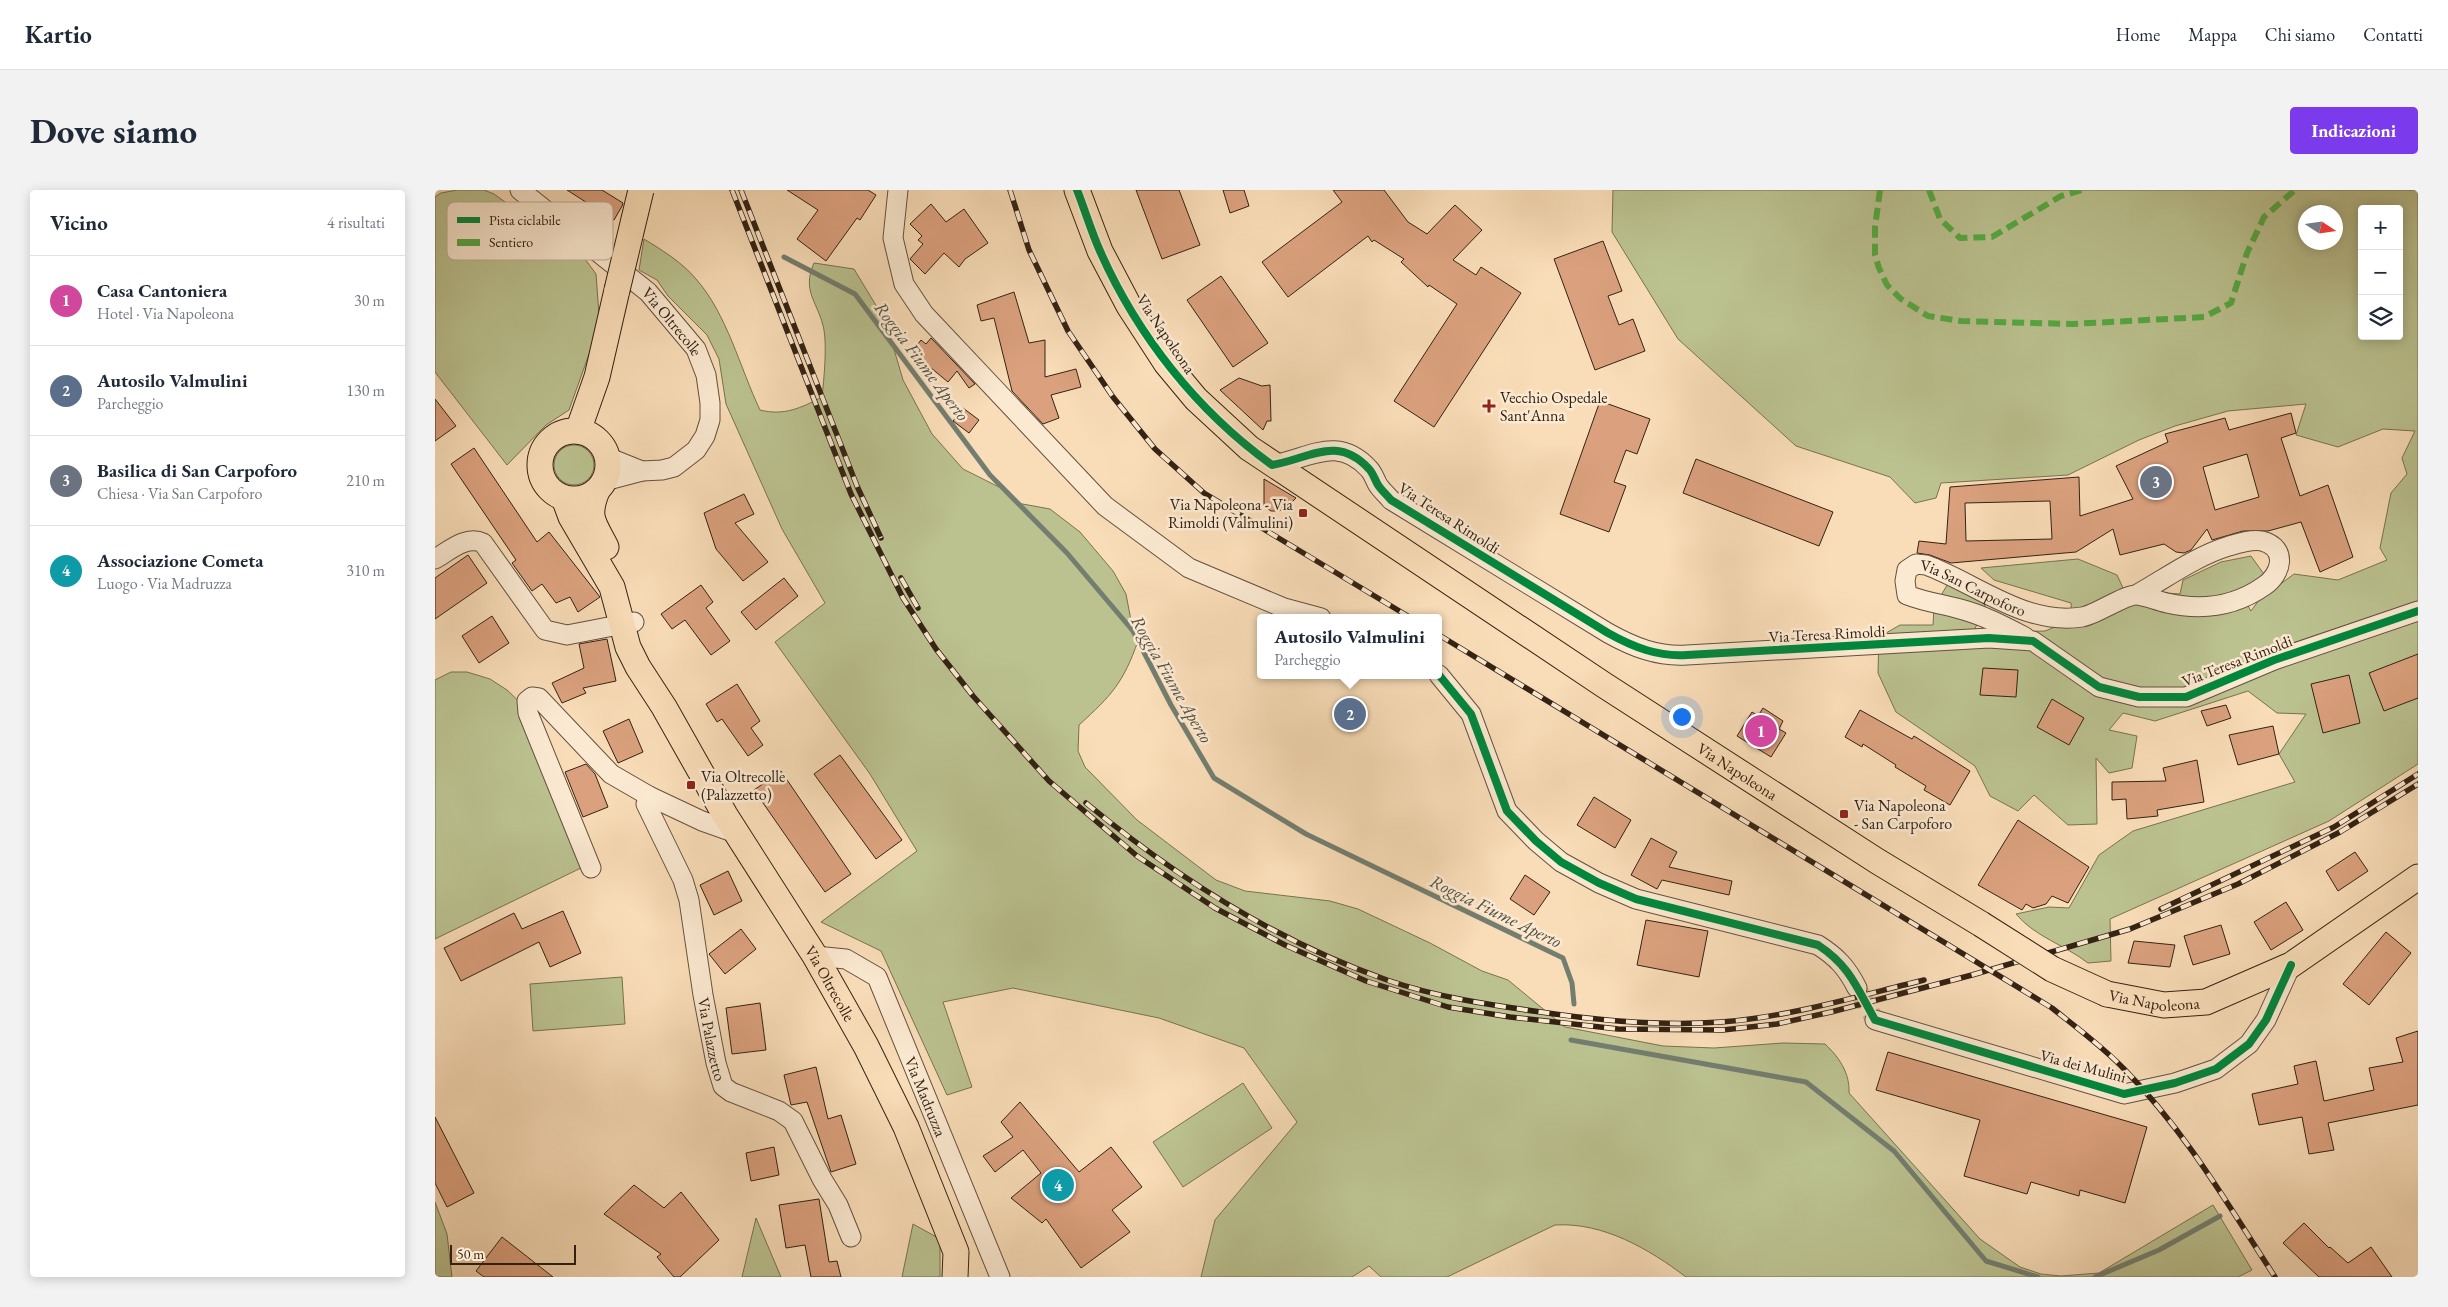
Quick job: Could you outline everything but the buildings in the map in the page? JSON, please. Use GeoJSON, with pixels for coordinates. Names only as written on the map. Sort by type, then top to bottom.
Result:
{"type":"FeatureCollection","features":[{"type":"Feature","properties":{"kind":"main road"},"geometry":{"type":"LineString","coordinates":[[594,443],[556,436],[545,449],[541,458],[541,470],[544,481],[552,491],[565,498],[580,499],[601,486],[608,469],[594,443],[597,377],[641,190]]}},
{"type":"Feature","properties":{"kind":"main road","name":"Via Napoleona"},"geometry":{"type":"LineString","coordinates":[[1077,190],[1100,251],[1129,306],[1166,363],[1196,399],[1249,448],[1604,685],[1877,861],[2052,969],[2107,994],[2164,1005],[2207,1002],[2291,965],[2418,876]]}},
{"type":"Feature","properties":{"kind":"main road","name":"Via Oltrecolle"},"geometry":{"type":"LineString","coordinates":[[601,486],[590,507],[591,520],[624,584],[627,647],[664,707],[736,833],[815,956],[867,1046],[906,1127],[956,1252],[955,1277]]}},
{"type":"Feature","properties":{"kind":"main road","name":"Via Oltrecolle"},"geometry":{"type":"LineString","coordinates":[[565,498],[571,517],[612,587],[627,623]]}},
{"type":"Feature","properties":{"kind":"street","name":"Via Oltrecolle"},"geometry":{"type":"LineString","coordinates":[[520,190],[535,202]]}},
{"type":"Feature","properties":{"kind":"street"},"geometry":{"type":"LineString","coordinates":[[898,190],[893,238],[903,284],[924,314],[982,373],[1105,506],[1189,568],[1284,608],[1306,614]]}},
{"type":"Feature","properties":{"kind":"street","name":"Via Oltrecolle"},"geometry":{"type":"LineString","coordinates":[[601,486],[642,471],[662,470],[680,464],[700,445],[709,426],[710,413],[707,383],[701,361],[680,327],[649,292],[609,260]]}},
{"type":"Feature","properties":{"kind":"street","name":"Via Oltrecolle"},"geometry":{"type":"LineString","coordinates":[[594,443],[642,471]]}},
{"type":"Feature","properties":{"kind":"street","name":"Via Teresa Rimoldi"},"geometry":{"type":"LineString","coordinates":[[1272,465],[1326,450],[1351,454],[1371,471],[1378,485],[1391,500],[1608,632],[1627,643],[1657,654],[1675,656],[1989,638],[2033,641],[2099,687],[2139,697],[2186,697],[2274,660],[2418,611]]}},
{"type":"Feature","properties":{"kind":"street"},"geometry":{"type":"LineString","coordinates":[[435,559],[462,543],[476,540],[483,543],[545,630],[567,634],[627,623]]}},
{"type":"Feature","properties":{"kind":"street","name":"Via San Carpoforo"},"geometry":{"type":"LineString","coordinates":[[2033,641],[1992,620],[1961,609],[1926,603],[1907,595],[1905,581],[1907,570],[1916,564],[1926,566],[2023,610],[2060,618],[2083,617],[2136,595],[2188,564],[2228,546],[2249,541],[2262,541],[2273,546],[2281,558],[2281,564],[2271,581],[2252,594],[2225,605],[2185,606],[2136,595]]}},
{"type":"Feature","properties":{"kind":"street"},"geometry":{"type":"LineString","coordinates":[[1442,679],[1471,714],[1507,812],[1536,841],[1561,862],[1599,883],[1635,899],[1819,945],[1835,956],[1848,970],[1857,988]]}},
{"type":"Feature","properties":{"kind":"street"},"geometry":{"type":"LineString","coordinates":[[591,868],[528,713],[527,701],[532,697],[539,698],[611,774],[649,796],[703,821],[736,833]]}},
{"type":"Feature","properties":{"kind":"street","name":"Via Palazzetto"},"geometry":{"type":"LineString","coordinates":[[649,796],[646,804],[683,880],[689,900],[703,996],[716,1064],[723,1086],[731,1092],[779,1110],[793,1121],[822,1179],[838,1205],[851,1237]]}},
{"type":"Feature","properties":{"kind":"street","name":"Via Madruzza"},"geometry":{"type":"LineString","coordinates":[[815,956],[846,959],[877,976],[1001,1277]]}},
{"type":"Feature","properties":{"kind":"street","name":"Via dei Mulini"},"geometry":{"type":"LineString","coordinates":[[1875,1020],[2124,1094],[2175,1083],[2216,1069],[2249,1044],[2266,1020],[2291,965]]}},
{"type":"Feature","properties":{"kind":"green space"},"geometry":{"type":"Polygon","coordinates":[[[457,190],[484,190],[505,202],[447,202],[447,260],[586,260],[596,274],[599,315],[593,343],[569,410],[546,425],[507,465],[435,372],[435,197],[441,193],[457,190]]]}},
{"type":"Feature","properties":{"kind":"green space"},"geometry":{"type":"Polygon","coordinates":[[[1613,190],[2418,190],[2418,764],[2329,821],[2110,919],[2111,961],[2088,963],[2032,929],[2016,914],[2049,907],[2069,908],[2099,855],[2133,831],[2295,782],[2279,754],[2306,714],[2277,713],[2248,691],[2155,721],[2123,713],[2109,730],[2137,736],[2132,768],[2109,773],[2096,758],[2097,824],[2068,825],[2034,795],[2018,811],[1990,796],[1975,766],[1896,712],[1878,673],[1879,637],[1900,625],[1933,625],[1934,607],[1949,582],[1985,595],[1985,607],[1973,633],[2045,631],[2072,620],[2071,603],[1994,580],[1981,568],[2078,559],[2117,575],[2130,603],[2152,592],[2180,594],[2183,580],[2221,562],[2251,556],[2266,577],[2241,594],[2251,611],[2259,600],[2294,574],[2338,580],[2387,560],[2380,548],[2391,493],[2407,474],[2402,458],[2415,431],[2383,429],[2338,447],[2296,435],[2306,404],[2228,411],[2175,426],[2139,440],[2068,475],[1941,483],[1936,498],[1915,503],[1890,477],[1796,446],[1678,339],[1612,232],[1613,190]]]}},
{"type":"Feature","properties":{"kind":"green space"},"geometry":{"type":"Polygon","coordinates":[[[644,239],[679,262],[707,293],[725,325],[760,410],[769,412],[792,410],[822,397],[825,337],[822,321],[810,290],[810,273],[814,263],[854,269],[886,322],[903,380],[932,434],[963,469],[1005,490],[1017,503],[1050,509],[1080,532],[1113,571],[1126,594],[1133,631],[1138,641],[1127,668],[1115,688],[1079,725],[1078,751],[1085,767],[1137,820],[1216,880],[1245,891],[1330,901],[1358,909],[1430,943],[1482,971],[1508,980],[1565,1027],[1663,1046],[1714,1048],[1783,1043],[1825,1044],[1835,1054],[1846,1072],[1849,1093],[1980,1239],[2020,1267],[2041,1274],[2061,1276],[2099,1273],[2213,1205],[2252,1270],[2238,1277],[1686,1277],[1641,1247],[1625,1239],[1591,1228],[1555,1225],[1447,1277],[1381,1277],[1369,1266],[1352,1277],[1201,1277],[1215,1220],[1297,1122],[1244,1048],[1159,1018],[1013,988],[943,1002],[972,1087],[947,1095],[881,951],[821,922],[917,851],[870,774],[775,642],[825,603],[782,529],[726,404],[719,359],[707,335],[668,296],[657,280],[639,270],[644,239]]]}},
{"type":"Feature","properties":{"kind":"green space"},"geometry":{"type":"Polygon","coordinates":[[[578,445],[585,448],[591,454],[594,465],[593,473],[585,482],[578,485],[570,485],[563,482],[555,473],[554,461],[557,454],[566,446],[578,445]]]}},
{"type":"Feature","properties":{"kind":"green space"},"geometry":{"type":"Polygon","coordinates":[[[451,672],[467,672],[490,679],[507,690],[528,710],[583,867],[435,939],[435,680],[451,672]]]}},
{"type":"Feature","properties":{"kind":"green space"},"geometry":{"type":"Polygon","coordinates":[[[622,977],[625,1024],[533,1031],[530,984],[622,977]]]}},
{"type":"Feature","properties":{"kind":"green space"},"geometry":{"type":"Polygon","coordinates":[[[1243,1083],[1272,1128],[1183,1187],[1153,1142],[1243,1083]]]}},
{"type":"Feature","properties":{"kind":"green space"},"geometry":{"type":"Polygon","coordinates":[[[435,1202],[447,1234],[452,1277],[435,1277],[435,1202]]]}},
{"type":"Feature","properties":{"kind":"green space"},"geometry":{"type":"Polygon","coordinates":[[[756,1218],[781,1277],[742,1277],[756,1218]]]}},
{"type":"Feature","properties":{"kind":"green space"},"geometry":{"type":"Polygon","coordinates":[[[913,1224],[940,1239],[940,1277],[902,1277],[913,1224]]]}},
{"type":"Feature","properties":{"kind":"waterway","name":"Roggia Fiume Aperto"},"geometry":{"type":"LineString","coordinates":[[784,257],[855,294],[990,475],[1067,553],[1133,631],[1171,705],[1214,778],[1306,834],[1563,958],[1572,983],[1574,1004]]}},
{"type":"Feature","properties":{"kind":"waterway","name":"Roggia Fiume Aperto"},"geometry":{"type":"LineString","coordinates":[[1571,1040],[1806,1082],[1894,1151],[1986,1261],[2038,1277]]}},
{"type":"Feature","properties":{"kind":"waterway","name":"Roggia Fiume Aperto"},"geometry":{"type":"LineString","coordinates":[[2095,1277],[2159,1250],[2220,1216]]}},
{"type":"Feature","properties":{"kind":"tunnel"},"geometry":{"type":"LineString","coordinates":[[1857,988],[1875,1020]]}},
{"type":"Feature","properties":{"kind":"railway"},"geometry":{"type":"LineString","coordinates":[[732,190],[851,494],[903,598],[936,649],[973,696],[1049,781],[1137,856],[1215,908],[1285,945],[1366,981],[1448,1007],[1510,1017],[1618,1029],[1723,1030],[1777,1024],[1831,1012],[1972,975],[2130,929],[2238,884],[2340,832],[2418,784]]}},
{"type":"Feature","properties":{"kind":"railway"},"geometry":{"type":"LineString","coordinates":[[741,190],[857,486],[881,538]]}},
{"type":"Feature","properties":{"kind":"railway"},"geometry":{"type":"LineString","coordinates":[[1010,190],[1029,250],[1068,331],[1113,397],[1155,449],[1204,493],[1404,614]]}},
{"type":"Feature","properties":{"kind":"railway"},"geometry":{"type":"LineString","coordinates":[[901,578],[918,608]]}},
{"type":"Feature","properties":{"kind":"railway"},"geometry":{"type":"LineString","coordinates":[[1442,637],[2052,1008],[2117,1062],[2168,1118],[2223,1196],[2275,1277]]}},
{"type":"Feature","properties":{"kind":"railway"},"geometry":{"type":"LineString","coordinates":[[2161,909],[2334,827],[2418,774]]}},
{"type":"Feature","properties":{"kind":"railway"},"geometry":{"type":"LineString","coordinates":[[1086,803],[1191,881],[1228,905],[1266,926],[1346,964],[1387,980],[1444,996],[1586,1018],[1631,1022],[1699,1023],[1773,1016],[1924,980]]}},
{"type":"Feature","properties":{"kind":"marked path"},"geometry":{"type":"LineString","coordinates":[[1880,190],[1875,227],[1875,255],[1887,285],[1901,299],[1928,316],[1961,321],[2072,324],[2204,317],[2231,303],[2247,253],[2264,217],[2295,190]]}},
{"type":"Feature","properties":{"kind":"marked path"},"geometry":{"type":"LineString","coordinates":[[1929,190],[1940,219],[1960,238],[1992,237],[2061,196],[2082,190]]}},
{"type":"Feature","properties":{"kind":"cycle path"},"geometry":{"type":"LineString","coordinates":[[1077,190],[1097,243],[1115,282],[1151,341],[1194,396],[1245,444],[1272,465],[1322,452],[1346,453],[1357,459],[1370,471],[1378,485],[1391,500],[1608,633],[1646,650],[1656,653],[1687,655],[1989,638],[2033,641],[2099,687],[2139,697],[2186,697],[2274,660],[2418,611]]}},
{"type":"Feature","properties":{"kind":"cycle path"},"geometry":{"type":"LineString","coordinates":[[1442,679],[1471,714],[1507,811],[1536,841],[1561,862],[1599,883],[1636,899],[1818,945],[1838,961],[1852,978],[1875,1020],[2124,1094],[2175,1083],[2216,1069],[2249,1044],[2266,1020],[2291,965]]}},
{"type":"Feature","properties":{"kind":"place","name":"Vecchio Ospedale Sant'Anna"},"geometry":{"type":"Point","coordinates":[1489,406]}},
{"type":"Feature","properties":{"kind":"place","name":"Basilica di San Carpoforo"},"geometry":{"type":"Point","coordinates":[2156,482]}},
{"type":"Feature","properties":{"kind":"place","name":"Via Napoleona - Via Rimoldi (Valmulini)"},"geometry":{"type":"Point","coordinates":[1303,513]}},
{"type":"Feature","properties":{"kind":"place","name":"Autosilo Valmulini"},"geometry":{"type":"Point","coordinates":[1350,714]}},
{"type":"Feature","properties":{"kind":"place","name":"Casa Cantoniera"},"geometry":{"type":"Point","coordinates":[1761,731]}},
{"type":"Feature","properties":{"kind":"place","name":"Via Oltrecolle (Palazzetto)"},"geometry":{"type":"Point","coordinates":[691,785]}},
{"type":"Feature","properties":{"kind":"place","name":"Via Napoleona - San Carpoforo"},"geometry":{"type":"Point","coordinates":[1844,814]}},
{"type":"Feature","properties":{"kind":"place","name":"Associazione Cometa"},"geometry":{"type":"Point","coordinates":[1058,1185]}}]}
